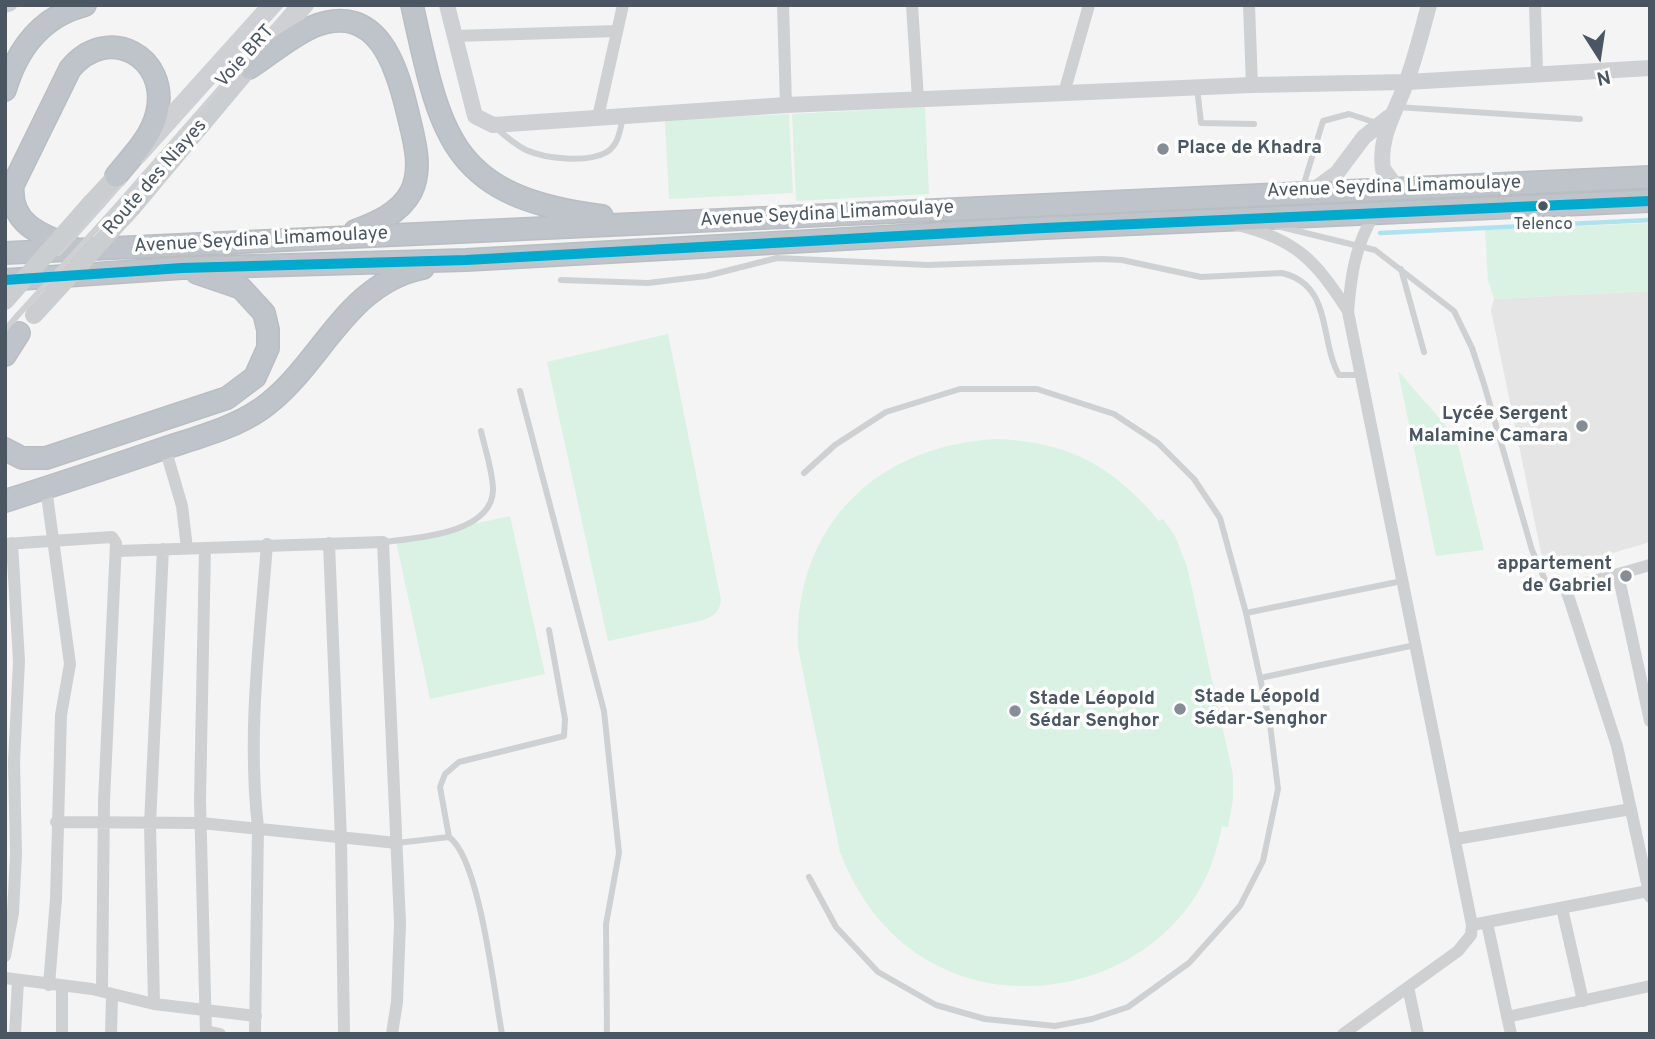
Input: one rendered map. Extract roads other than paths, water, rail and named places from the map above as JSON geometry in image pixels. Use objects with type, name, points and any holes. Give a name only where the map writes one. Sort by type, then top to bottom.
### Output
[{"type":"highway","points":[[5,90],[13,66],[34,34],[70,9],[85,5]]},
{"type":"highway","points":[[412,5],[433,97],[444,129],[459,154],[474,171],[497,188],[532,202],[584,214],[657,223]]},
{"type":"highway","points":[[249,68],[312,26],[327,23],[359,25],[372,32],[391,54],[398,69],[416,153],[414,183],[410,193],[391,214],[338,238]]},
{"type":"highway","points":[[78,249],[25,225],[15,206],[13,185],[70,69],[79,59],[104,48],[118,47],[137,55],[153,71],[158,84],[154,123],[123,175]]},
{"type":"highway","name":"Avenue Seydina Limamoulaye","points":[[5,253],[1650,177]]},
{"type":"highway","name":"Avenue Seydina Limamoulaye","points":[[5,280],[182,268],[466,260],[1650,201]]},
{"type":"highway","points":[[5,501],[240,421],[261,409],[300,373],[351,309],[383,283],[400,274],[466,260]]},
{"type":"highway","points":[[5,450],[22,458],[46,458],[227,398],[254,377],[268,348],[268,330],[256,302],[241,288],[182,268]]},
{"type":"highway","points":[[5,355],[17,329]]},
{"type":"main road","name":"Route des Niayes","points":[[17,329],[249,68]]},
{"type":"main road","name":"Route des Niayes","points":[[5,301],[123,175]]},
{"type":"street","points":[[5,7],[11,5]]},
{"type":"street","name":"Route des Niayes","points":[[123,175],[270,5]]},
{"type":"street","name":"Route des Niayes","points":[[249,68],[306,5]]},
{"type":"street","points":[[447,5],[475,116],[493,125],[786,105],[1197,87],[1407,82],[1537,72],[1650,68]]},
{"type":"street","points":[[598,117],[623,5]]},
{"type":"street","points":[[783,5],[786,105]]},
{"type":"street","points":[[912,5],[918,99]]},
{"type":"street","points":[[1064,93],[1089,5]]},
{"type":"street","points":[[1249,5],[1252,85]]},
{"type":"street","points":[[1306,192],[1336,173],[1364,137],[1388,116],[1407,82],[1429,5]]},
{"type":"street","points":[[1535,5],[1537,72]]},
{"type":"street","points":[[454,36],[617,31]]},
{"type":"street","points":[[1388,116],[1381,158],[1383,169],[1398,189]]},
{"type":"street","points":[[1350,1032],[1458,951],[1471,935],[1472,925],[1348,312],[1352,264],[1358,244],[1376,213]]},
{"type":"street","points":[[1220,221],[1291,244],[1325,275],[1348,312]]},
{"type":"street","points":[[165,448],[181,506],[187,548]]},
{"type":"street","points":[[46,488],[71,664],[61,715],[56,822],[55,986],[62,1034]]},
{"type":"street","points":[[5,956],[13,913],[16,854],[14,762],[19,661],[8,543],[112,537],[117,551],[109,643],[103,825],[107,994],[111,1034]]},
{"type":"street","points":[[117,551],[383,542],[400,923],[392,1034]]},
{"type":"street","points":[[329,543],[341,839],[344,1034]]},
{"type":"street","points":[[255,1034],[258,827],[254,797],[256,690],[267,544]]},
{"type":"street","points":[[205,548],[201,823],[206,1033],[220,1034]]},
{"type":"street","points":[[154,1004],[150,824],[163,549]]},
{"type":"street","points":[[1472,925],[1649,894],[1617,746],[1566,589],[1650,565]]},
{"type":"street","points":[[1618,574],[1650,721]]},
{"type":"street","points":[[1456,839],[1631,810]]},
{"type":"street","points":[[56,822],[103,825],[201,823],[397,843]]},
{"type":"street","points":[[1562,908],[1583,1001]]},
{"type":"street","points":[[1487,923],[1511,1034]]},
{"type":"street","points":[[15,1034],[11,979],[154,1004],[256,1016]]},
{"type":"street","points":[[1507,1017],[1650,986]]},
{"type":"street","points":[[1408,987],[1418,1034]]},
{"type":"lane","name":"Voie BRT","points":[[139,163],[281,5]]},
{"type":"lane","name":"Voie BRT","points":[[125,207],[293,5]]},
{"type":"lane","points":[[1197,87],[1201,123],[1254,124]]},
{"type":"lane","points":[[1306,192],[1323,121],[1349,114],[1580,118]]},
{"type":"lane","points":[[493,125],[512,143],[529,151],[590,158],[608,151],[617,141],[623,116]]},
{"type":"lane","points":[[5,312],[97,204]]},
{"type":"lane","points":[[1251,220],[1375,250],[1445,301],[1460,321],[1485,384],[1532,550],[1545,580],[1556,589],[1566,589]]},
{"type":"lane","points":[[561,280],[648,283],[706,276],[777,258],[928,265],[1102,258],[1201,277],[1282,273],[1294,276],[1317,299],[1339,375],[1362,375]]},
{"type":"lane","points":[[1401,269],[1424,352]]},
{"type":"lane","points":[[804,473],[835,445],[886,412],[960,389],[1037,389],[1114,414],[1158,443],[1194,479],[1220,518],[1246,613],[1270,724],[1278,789],[1263,861],[1238,910],[1197,954],[1128,1007],[1055,1026],[985,1019],[936,1005],[878,972],[836,927],[809,877]]},
{"type":"lane","points":[[520,391],[604,711],[619,853],[606,924],[607,1034]]},
{"type":"lane","points":[[383,542],[438,535],[472,522],[487,507],[493,491],[481,431]]},
{"type":"lane","points":[[1246,613],[1403,581]]},
{"type":"lane","points":[[449,837],[440,787],[445,774],[459,762],[564,736],[565,719],[549,630]]},
{"type":"lane","points":[[1260,678],[1417,645]]},
{"type":"lane","points":[[397,843],[449,837],[458,843],[468,863],[502,1034]]},
{"type":"waterway","points":[[1380,233],[1650,220]]},
{"type":"place","name":"Place de Khadra","points":[[1163,149]]},
{"type":"place","name":"Telenco","points":[[1543,206]]},
{"type":"place","name":"Lycée Sergent Malamine Camara","points":[[1582,426]]},
{"type":"place","name":"appartement de Gabriel","points":[[1626,576]]},
{"type":"place","name":"Stade Léopold Sédar-Senghor","points":[[1180,709]]},
{"type":"place","name":"Stade Léopold Sédar Senghor","points":[[1015,711]]}]
